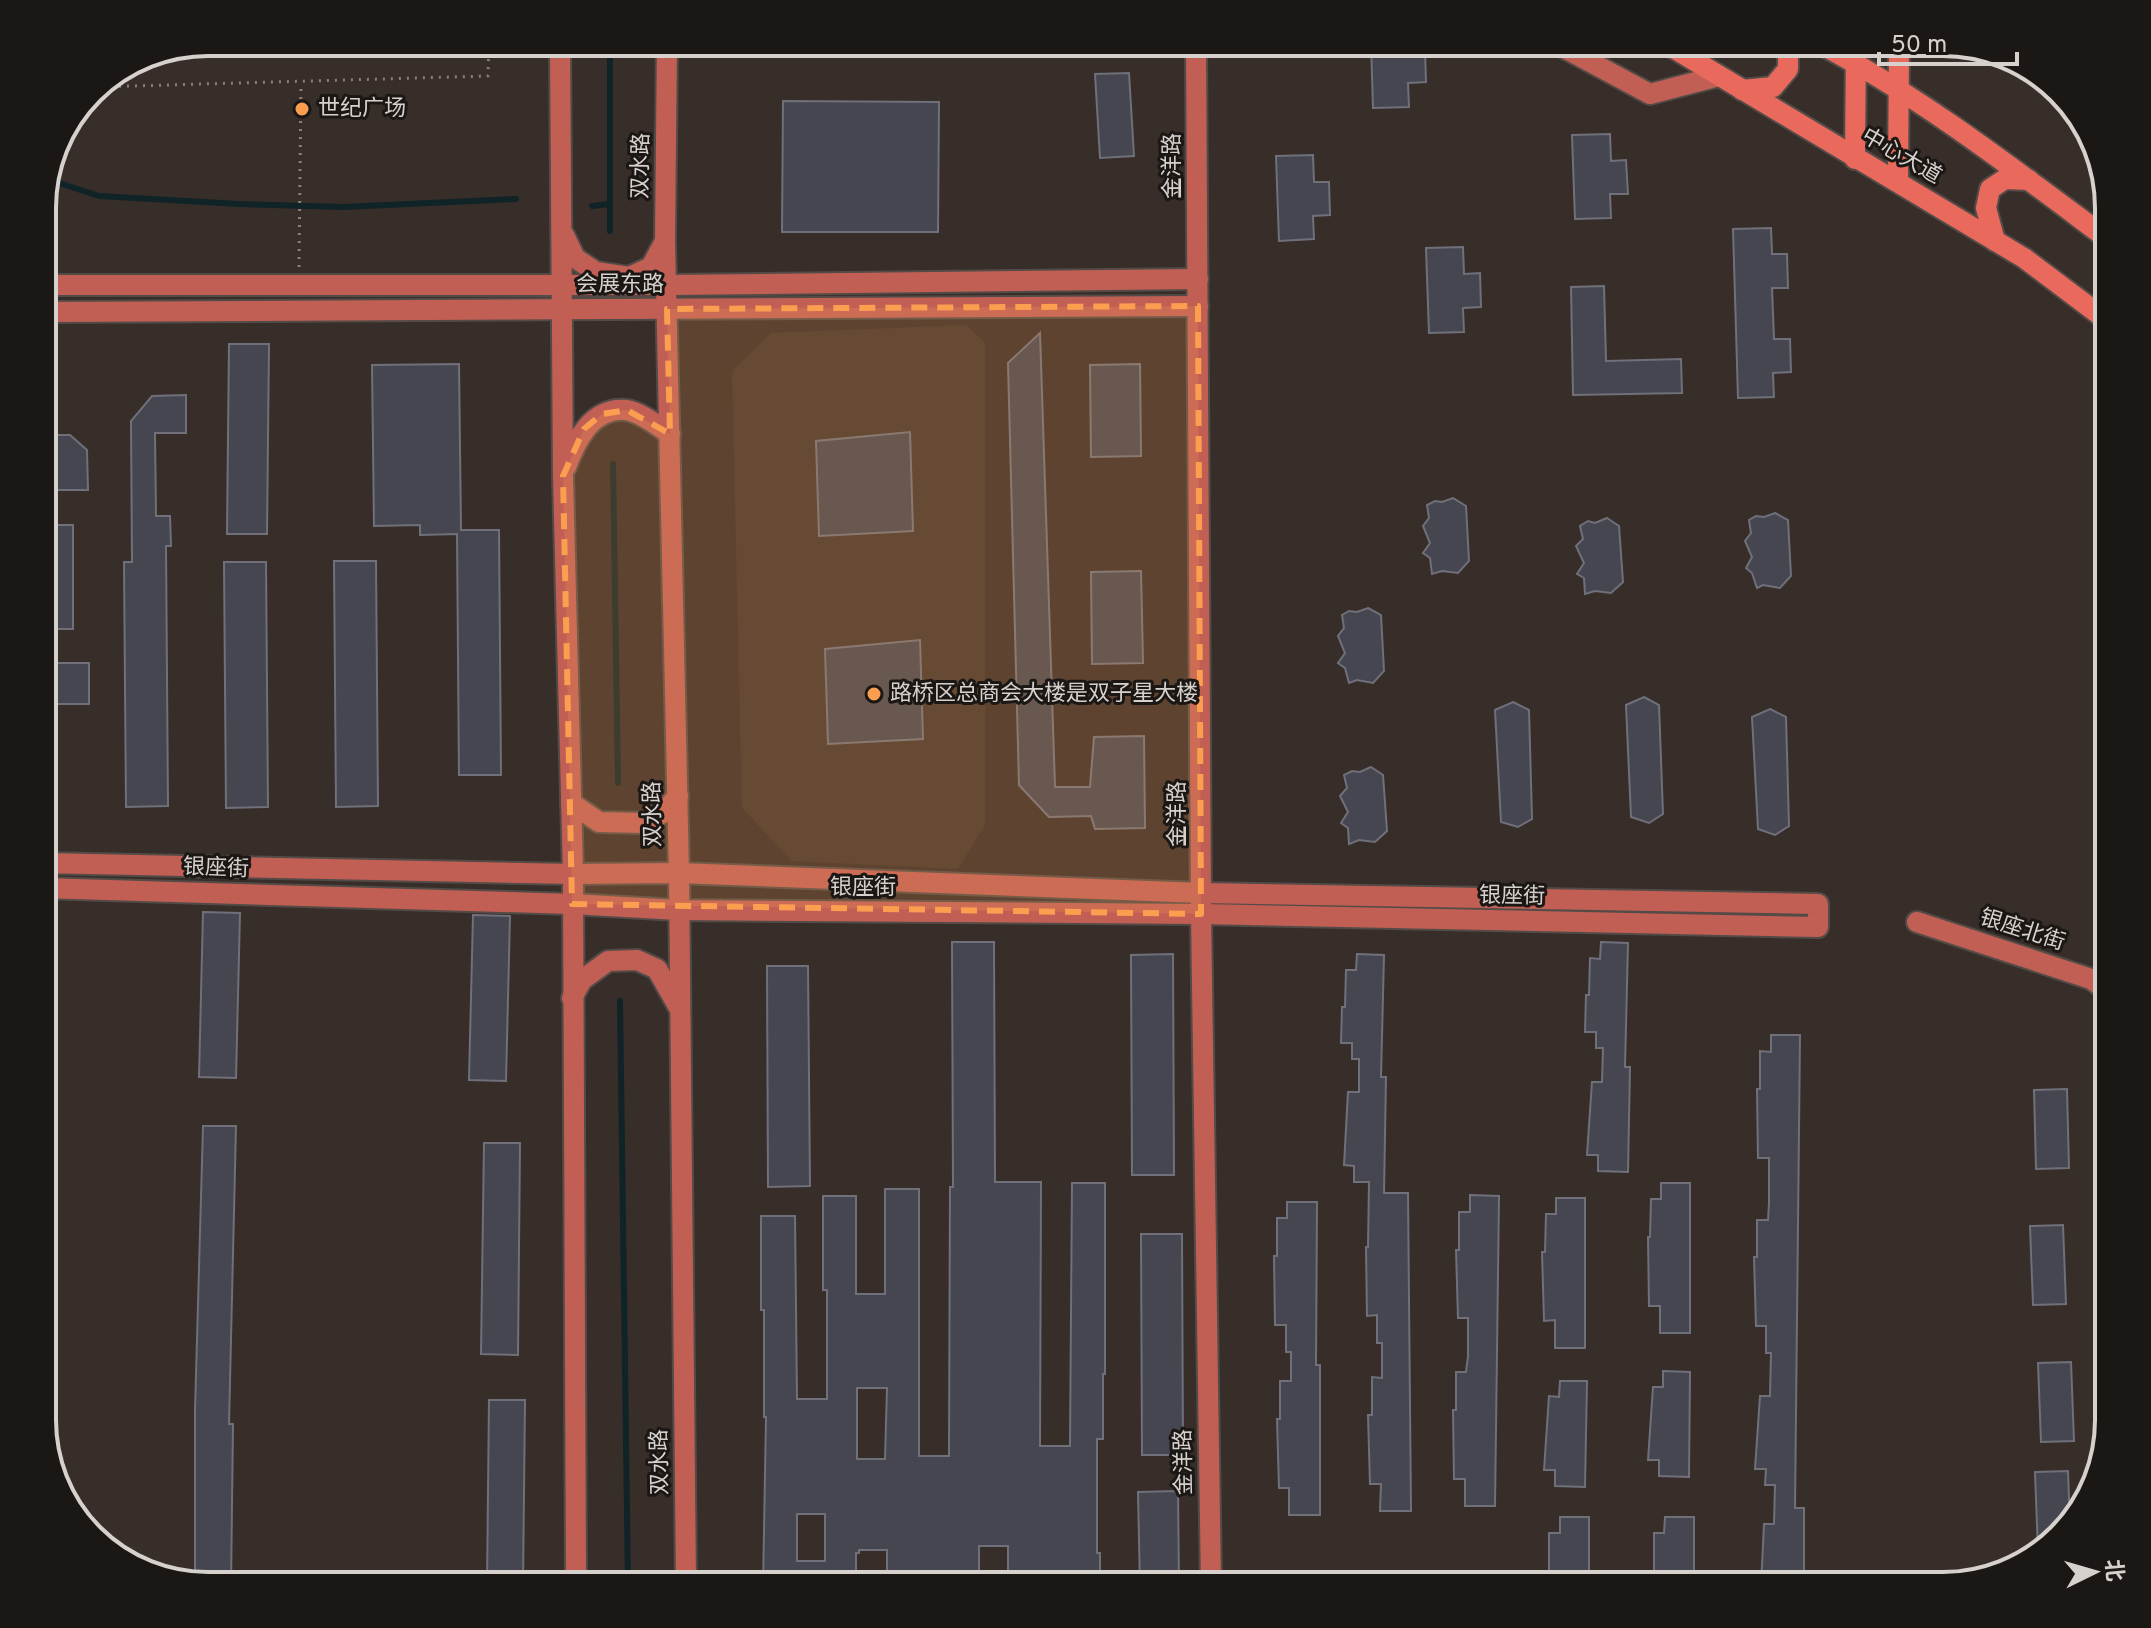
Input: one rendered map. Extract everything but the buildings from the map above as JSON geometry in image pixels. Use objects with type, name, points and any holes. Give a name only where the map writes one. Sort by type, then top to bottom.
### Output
[{"type":"main road","points":[[560,56],[563,476],[573,874],[576,1572]]},
{"type":"main road","name":"双水路","points":[[667,56],[665,241],[678,796],[686,1572]]},
{"type":"main road","name":"金洋路","points":[[1196,56],[1201,914],[1211,1572]]},
{"type":"main road","points":[[1579,56],[1650,94],[1719,76]]},
{"type":"main road","name":"中心大道","points":[[1686,56],[2024,258],[2095,311]]},
{"type":"main road","points":[[1742,90],[1773,87],[1788,69],[1788,56]]},
{"type":"main road","points":[[1855,159],[1856,56]]},
{"type":"main road","points":[[1861,56],[1899,90],[2095,230]]},
{"type":"main road","points":[[1898,182],[1899,56]]},
{"type":"main road","points":[[1995,241],[1986,208],[1990,189],[2005,179],[2029,180]]},
{"type":"main road","points":[[561,228],[575,258],[596,272],[629,277],[651,267],[665,241]]},
{"type":"main road","name":"会展东路","points":[[56,285],[667,285],[1198,279]]},
{"type":"main road","name":"会展东路","points":[[56,312],[1198,306]]},
{"type":"main road","points":[[563,476],[584,429],[602,414],[627,410],[670,434]]},
{"type":"main road","points":[[571,803],[599,822],[644,823],[663,813],[678,796]]},
{"type":"main road","name":"银座街","points":[[56,863],[573,874],[679,873],[1202,893],[1818,904],[1818,927],[1201,914],[678,910],[56,888]]},
{"type":"main road","name":"银座北街","points":[[1917,922],[2095,982]]},
{"type":"main road","points":[[572,998],[582,980],[608,961],[637,960],[657,969],[680,1009]]},
{"type":"path","points":[[117,87],[488,76],[489,56]]},
{"type":"path","points":[[300,243],[301,83]]},
{"type":"highlighted area","points":[[1198,306],[1201,914],[572,904],[563,476],[584,429],[602,414],[627,410],[670,434],[667,309]]},
{"type":"shaded area","points":[[966,325],[985,343],[985,825],[958,869],[792,861],[742,808],[732,371],[771,333]]},
{"type":"waterway","points":[[610,56],[610,231]]},
{"type":"waterway","points":[[58,183],[99,196],[239,204],[344,207],[516,199]]},
{"type":"waterway","points":[[592,206],[610,204]]},
{"type":"waterway","points":[[613,464],[618,783]]},
{"type":"waterway","points":[[620,1001],[628,1572]]},
{"type":"place","name":"世纪广场","points":[[302,109]]},
{"type":"place","name":"路桥区总商会大楼是双子星大楼","points":[[874,694]]}]
